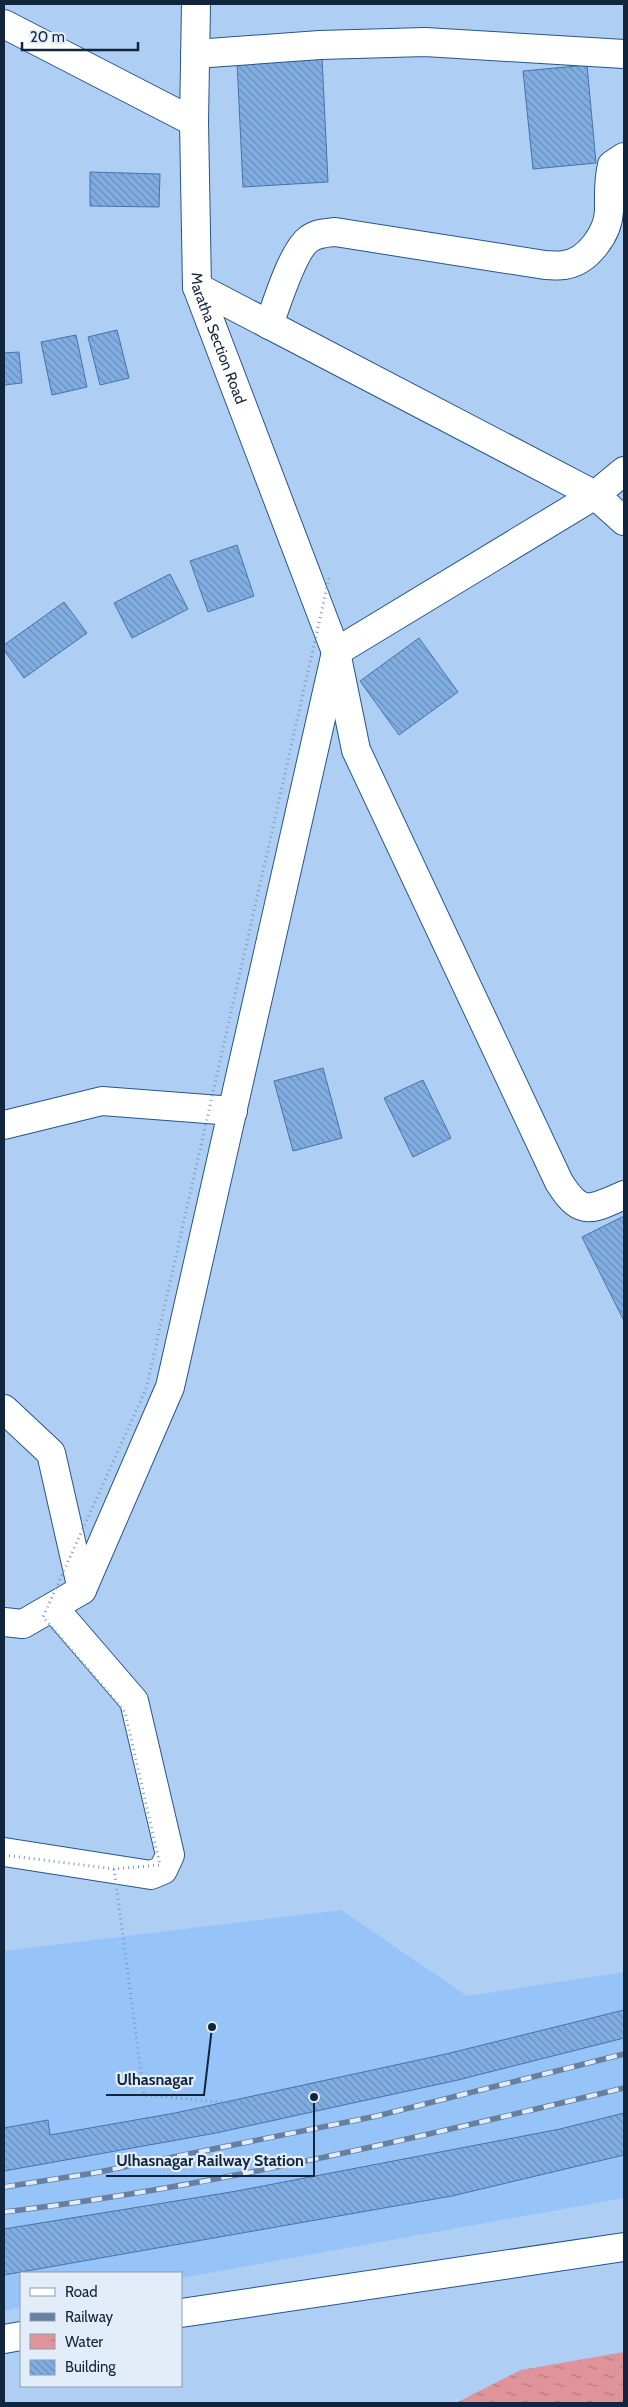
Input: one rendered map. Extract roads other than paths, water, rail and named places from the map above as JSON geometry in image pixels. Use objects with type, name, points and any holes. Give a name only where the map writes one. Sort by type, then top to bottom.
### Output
[{"type":"street","name":"Maratha Section Road","points":[[196,4],[194,122],[197,287],[336,652],[356,750],[559,1182],[578,1206],[588,1209],[624,1195]]},
{"type":"street","points":[[4,24],[194,122]]},
{"type":"street","points":[[195,54],[320,45],[424,42],[624,54]]},
{"type":"street","points":[[269,325],[298,252],[307,240],[318,234],[335,232],[545,265],[566,265],[582,258],[605,231],[609,213],[607,182],[612,165],[624,157]]},
{"type":"street","points":[[197,287],[595,495],[624,521]]},
{"type":"street","points":[[4,1622],[23,1624],[82,1590],[170,1387],[336,652],[595,495],[624,471]]},
{"type":"street","points":[[4,1125],[102,1101],[233,1111]]},
{"type":"street","points":[[4,1409],[50,1453],[82,1590]]},
{"type":"street","points":[[4,1852],[151,1876],[163,1870],[170,1855],[134,1701],[53,1607]]},
{"type":"street","points":[[182,2312],[624,2247]]},
{"type":"street","points":[[4,2339],[20,2336]]},
{"type":"water","points":[[624,2352],[624,2403],[456,2403],[521,2370]]},
{"type":"railway","points":[[4,2187],[94,2173],[377,2116],[624,2054]]},
{"type":"railway","points":[[4,2212],[82,2202],[238,2175],[470,2125],[624,2088]]},
{"type":"place","name":"Ulhasnagar","points":[[212,2027]]},
{"type":"place","name":"Ulhasnagar Railway Station","points":[[314,2097]]}]
